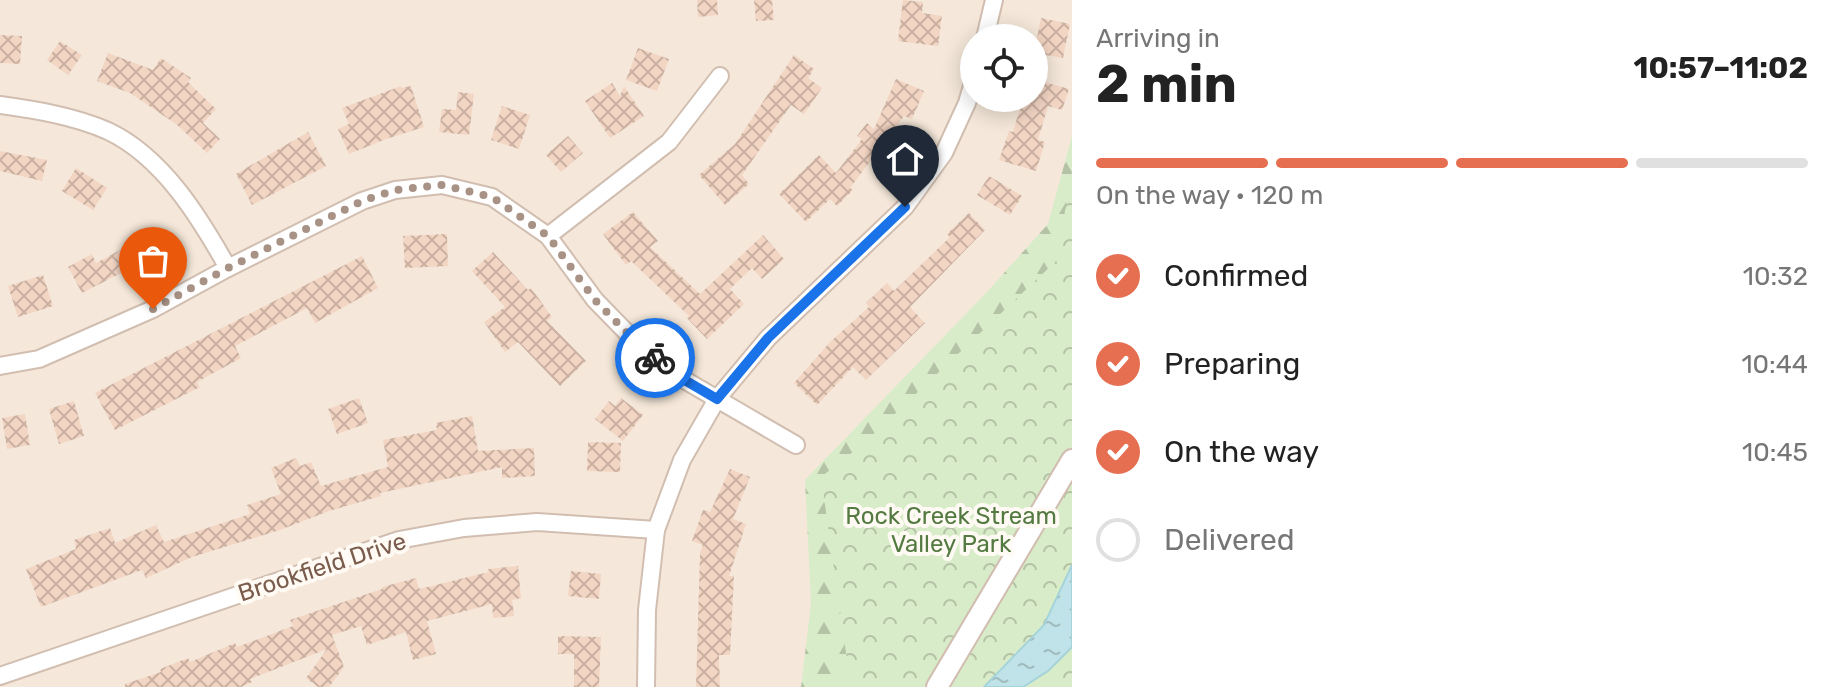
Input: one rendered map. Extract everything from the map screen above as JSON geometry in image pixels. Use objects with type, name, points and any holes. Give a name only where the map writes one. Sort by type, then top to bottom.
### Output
[{"type":"street","points":[[988,24],[994,0]]},
{"type":"street","points":[[548,236],[669,142],[720,76]]},
{"type":"street","points":[[0,105],[41,111],[109,132],[149,160],[197,212],[228,268]]},
{"type":"street","points":[[646,687],[647,610],[656,530],[682,460],[717,399],[768,338],[905,207],[944,153],[963,112]]},
{"type":"street","points":[[0,366],[39,359],[153,309],[362,201],[395,190],[442,185],[492,197],[548,236],[595,300],[633,339],[676,375],[796,445]]},
{"type":"street","points":[[937,687],[1072,460]]},
{"type":"street","name":"Brookfield Drive","points":[[0,676],[399,540],[464,528],[537,522],[656,530]]},
{"type":"shaded area","points":[[0,0],[1072,0],[1072,172],[838,687],[0,687]]},
{"type":"green space","name":"Rock Creek Stream Valley Park","points":[[1072,136],[1072,413],[923,687],[801,687],[811,604],[805,480],[986,293],[1048,224]]},
{"type":"green space","name":"Rock Creek Stream Valley Park","points":[[1072,172],[1072,687],[838,687],[847,660],[821,477],[863,444],[1056,261]]},
{"type":"water","points":[[1072,565],[1072,647],[1048,671],[1023,687],[984,687],[1044,625]]},
{"type":"building","points":[[697,0],[717,0],[718,15],[698,17]]},
{"type":"building","points":[[754,0],[772,0],[774,20],[756,21]]},
{"type":"building","points":[[903,0],[923,2],[922,13],[942,16],[938,46],[898,41]]},
{"type":"building","points":[[1041,18],[1070,24],[1063,58],[1048,55],[1048,24],[1040,24]]},
{"type":"building","points":[[0,35],[22,36],[20,64],[0,63]]},
{"type":"building","points":[[60,41],[82,55],[68,75],[47,60]]},
{"type":"building","points":[[638,48],[669,59],[657,91],[626,80]]},
{"type":"building","points":[[108,53],[153,70],[161,58],[191,78],[188,82],[216,109],[203,123],[220,139],[207,153],[176,124],[130,93],[97,81]]},
{"type":"building","points":[[794,55],[814,69],[808,78],[822,88],[804,114],[791,105],[742,175],[749,184],[725,205],[699,175],[735,144]]},
{"type":"building","points":[[896,79],[924,91],[912,119],[904,116],[850,188],[853,190],[837,206],[830,199],[806,222],[779,194],[819,155],[836,173],[862,139],[857,136],[867,123],[874,129]]},
{"type":"building","points":[[612,83],[620,96],[624,86],[644,116],[610,138],[585,101]]},
{"type":"building","points":[[1048,83],[1069,89],[1062,110],[1048,106]]},
{"type":"building","points":[[401,86],[411,86],[424,127],[349,154],[338,129],[349,124],[342,108]]},
{"type":"building","points":[[458,92],[474,94],[469,135],[439,132],[442,109],[456,110]]},
{"type":"building","points":[[502,106],[530,115],[519,149],[491,140]]},
{"type":"building","points":[[1019,112],[1046,112],[1038,140],[1045,142],[1036,171],[999,160],[1009,131],[1013,132]]},
{"type":"building","points":[[308,132],[326,166],[252,205],[236,174]]},
{"type":"building","points":[[568,136],[583,153],[561,172],[546,155]]},
{"type":"building","points":[[0,151],[47,160],[42,181],[0,171]]},
{"type":"building","points":[[76,168],[107,188],[93,210],[62,191]]},
{"type":"building","points":[[989,176],[1022,196],[1010,215],[977,195]]},
{"type":"building","points":[[633,212],[658,241],[650,247],[700,294],[763,235],[784,259],[762,279],[752,268],[730,289],[744,304],[707,339],[687,318],[689,316],[631,261],[626,265],[603,234]]},
{"type":"building","points":[[969,213],[985,230],[910,307],[925,323],[866,380],[853,367],[817,405],[794,383],[830,342],[869,307],[866,303],[887,283],[894,291],[950,237],[947,234]]},
{"type":"building","points":[[152,233],[162,252],[82,293],[68,267],[92,254],[96,263]]},
{"type":"building","points":[[447,234],[448,266],[405,268],[403,236]]},
{"type":"building","points":[[493,252],[528,290],[531,288],[552,317],[547,321],[586,361],[560,386],[518,342],[505,352],[484,322],[505,307],[472,271]]},
{"type":"building","points":[[362,256],[378,288],[315,323],[307,308],[235,346],[241,358],[197,382],[200,387],[115,430],[95,393]]},
{"type":"building","points":[[43,275],[53,306],[18,317],[8,286]]},
{"type":"building","points":[[359,398],[368,423],[337,434],[328,409]]},
{"type":"building","points":[[621,398],[643,415],[623,441],[595,419],[609,401],[615,406]]},
{"type":"building","points":[[74,401],[84,436],[59,444],[49,409]]},
{"type":"building","points":[[25,414],[30,445],[7,449],[2,418]]},
{"type":"building","points":[[472,416],[478,451],[534,448],[535,476],[502,478],[502,467],[380,493],[381,496],[192,557],[146,578],[142,570],[41,607],[26,569],[76,549],[74,540],[110,528],[115,543],[156,525],[164,542],[250,514],[247,505],[281,494],[271,468],[296,458],[300,466],[311,462],[321,486],[388,467],[383,440],[437,430],[436,423]]},
{"type":"building","points":[[588,442],[621,443],[620,472],[587,471]]},
{"type":"building","points":[[730,469],[750,477],[733,519],[746,524],[729,576],[734,576],[730,655],[719,655],[720,687],[696,687],[700,553],[703,545],[692,541],[703,510],[710,512]]},
{"type":"building","points":[[518,566],[521,598],[512,600],[514,616],[493,618],[492,604],[427,621],[436,654],[413,660],[406,632],[367,645],[361,626],[332,635],[344,667],[329,687],[318,687],[306,678],[327,649],[250,679],[252,682],[241,687],[125,687],[125,684],[161,672],[160,669],[188,658],[190,662],[235,643],[237,647],[293,626],[290,620],[382,587],[416,578],[419,589],[489,572],[488,569]]},
{"type":"building","points":[[571,571],[601,574],[599,599],[568,596]]},
{"type":"building","points":[[558,636],[601,637],[599,687],[574,687],[574,654],[558,654]]},
{"type":"way so far","points":[[153,309],[362,201],[395,190],[442,185],[492,197],[548,236],[595,300],[655,358]]},
{"type":"route","points":[[655,358],[676,375],[717,399],[768,338],[905,207]]}]
